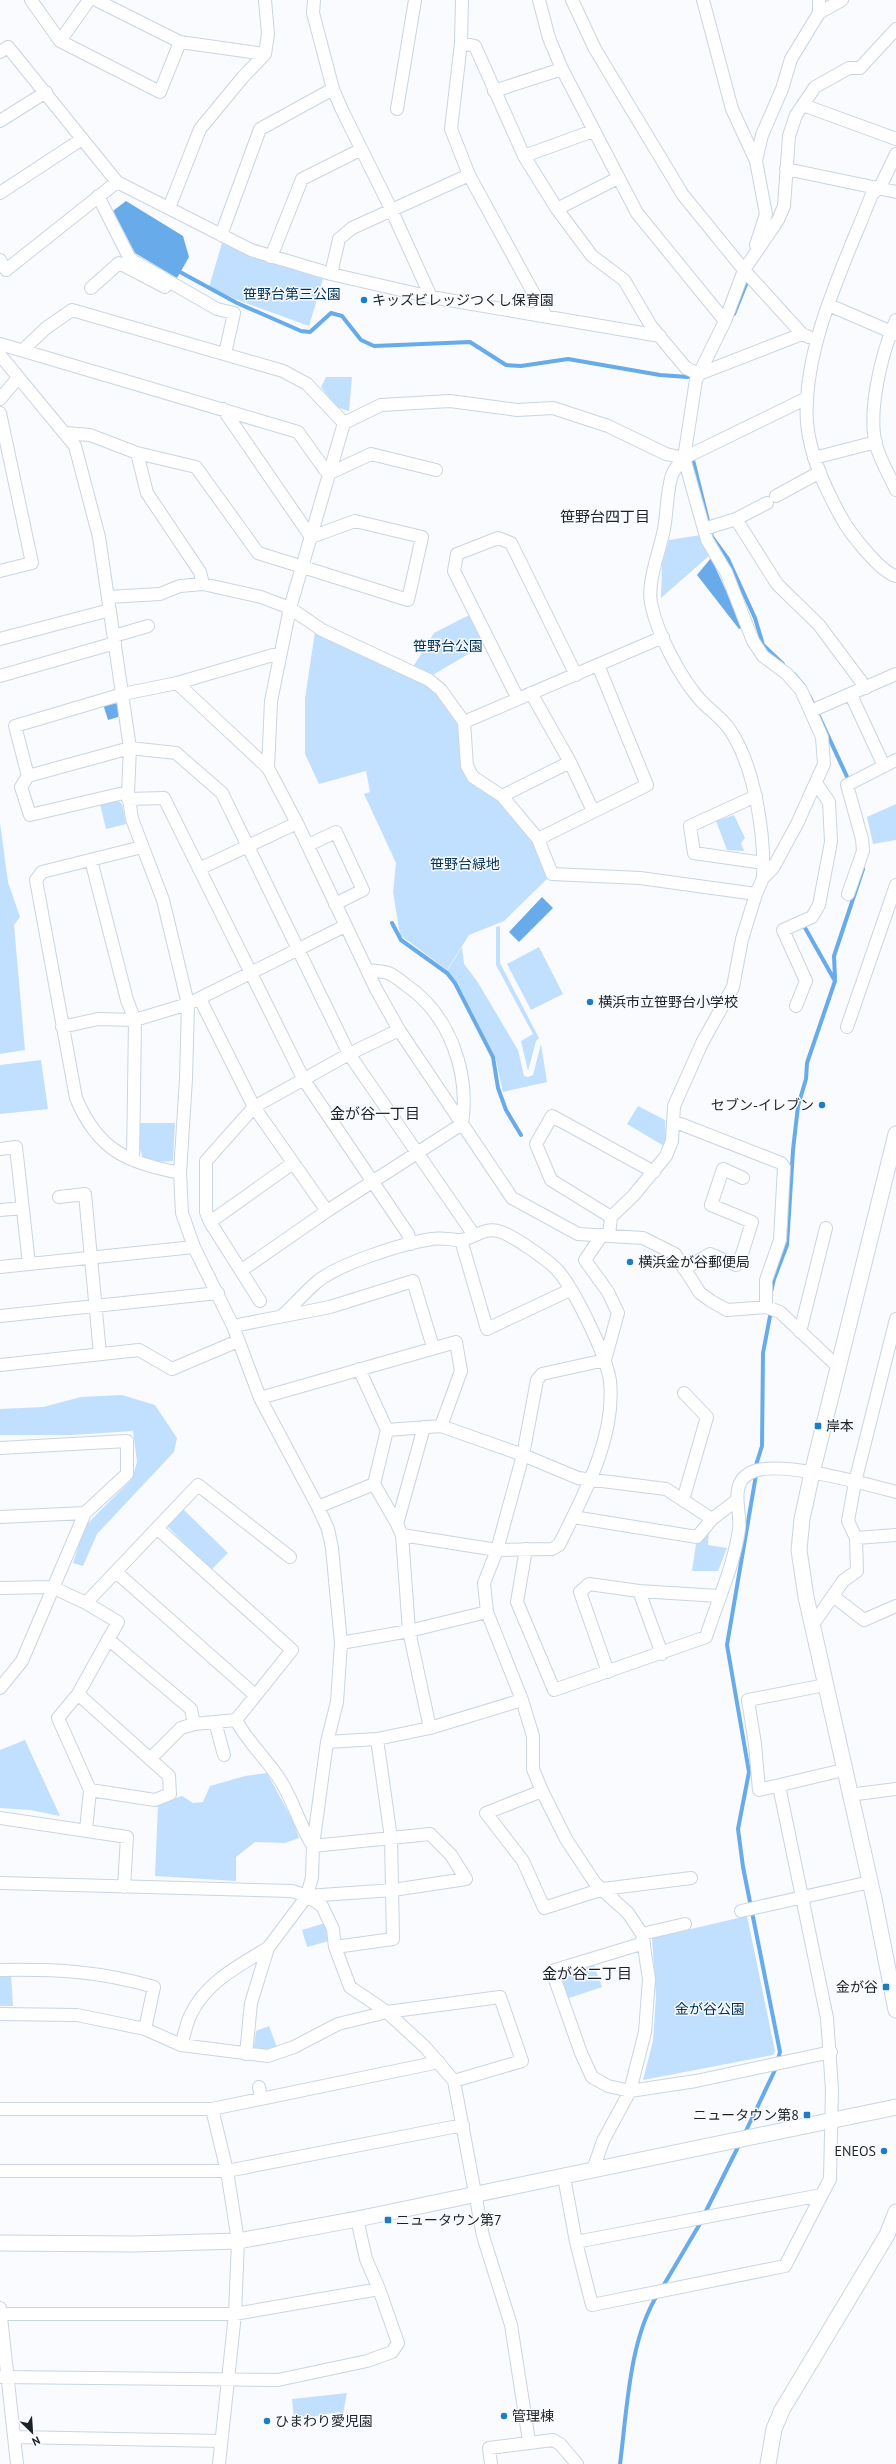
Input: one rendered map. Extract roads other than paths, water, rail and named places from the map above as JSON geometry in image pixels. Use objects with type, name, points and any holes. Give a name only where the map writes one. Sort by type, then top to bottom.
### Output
[{"type":"street","points":[[30,0],[60,41],[160,92],[180,42]]},
{"type":"street","points":[[60,41],[89,0]]},
{"type":"street","points":[[96,0],[180,42],[265,54]]},
{"type":"street","points":[[169,208],[200,129],[265,54],[268,34],[265,0]]},
{"type":"street","points":[[314,0],[312,13],[333,89],[360,150],[391,209],[431,297]]},
{"type":"street","points":[[397,109],[414,0]]},
{"type":"street","points":[[462,0],[461,43],[450,123],[469,175],[546,316]]},
{"type":"street","points":[[539,0],[549,38],[562,68],[637,213],[725,321]]},
{"type":"street","points":[[572,0],[595,49],[683,195],[744,270],[802,334],[816,339]]},
{"type":"street","points":[[703,0],[732,109],[756,161],[766,214],[755,243],[757,248]]},
{"type":"street","points":[[819,0],[819,13]]},
{"type":"street","points":[[756,161],[762,135],[782,89],[791,60],[819,13],[842,0]]},
{"type":"street","points":[[763,878],[773,868],[824,764],[822,737],[811,711],[795,681],[757,648],[726,572],[707,540],[684,458],[699,374],[725,321],[744,270],[757,248],[778,220],[784,206],[789,136],[796,115],[815,87],[849,68],[860,68],[896,29]]},
{"type":"street","points":[[461,43],[475,46],[524,156],[557,208],[592,256],[624,280],[651,326],[686,368],[699,374],[802,334]]},
{"type":"street","points":[[0,52],[8,47],[46,92],[117,182],[250,250],[331,274],[431,297],[660,336]]},
{"type":"street","points":[[494,91],[562,68]]},
{"type":"street","points":[[221,235],[260,129],[333,89]]},
{"type":"street","points":[[0,121],[46,92]]},
{"type":"street","points":[[803,105],[896,139]]},
{"type":"street","points":[[524,156],[594,131]]},
{"type":"street","points":[[0,193],[82,139]]},
{"type":"street","points":[[271,257],[302,179],[360,150]]},
{"type":"street","points":[[896,154],[880,187],[872,194],[816,339],[807,398],[807,424],[814,458],[828,494],[846,528],[865,550],[896,576]]},
{"type":"street","points":[[786,169],[880,187],[896,192]]},
{"type":"street","points":[[331,274],[339,239],[352,228],[391,209],[469,175]]},
{"type":"street","points":[[557,208],[618,178]]},
{"type":"street","points":[[0,260],[6,270],[117,182]]},
{"type":"street","points":[[98,196],[130,259],[180,286],[217,309],[234,313],[225,354]]},
{"type":"street","points":[[91,288],[120,263],[176,293],[180,286]]},
{"type":"street","points":[[829,305],[893,333]]},
{"type":"street","points":[[23,350],[46,328],[72,310],[187,345],[225,354],[283,371],[307,384],[344,423]]},
{"type":"street","points":[[896,320],[893,333],[880,368],[874,406],[877,450],[896,490]]},
{"type":"street","points":[[0,344],[298,432],[328,474]]},
{"type":"street","points":[[0,355],[66,433],[75,446],[99,537],[130,748],[128,795],[132,819],[163,900],[188,1004],[186,1079],[180,1173],[182,1213],[194,1247],[233,1326],[260,1398],[318,1507],[328,1529],[332,1548],[342,1643],[336,1702],[326,1742],[313,1846],[312,1877],[307,1896],[268,1948],[251,2003],[252,2058]]},
{"type":"street","points":[[0,399],[18,378]]},
{"type":"street","points":[[605,1360],[618,1313],[608,1292],[585,1260],[606,1235],[611,1217],[633,1196],[666,1156],[672,1141],[674,1106],[702,1042],[733,987],[742,939],[756,894],[763,878],[764,863],[756,796],[738,742],[729,728],[702,702],[690,686],[664,637],[651,602],[655,560],[664,530],[672,473],[684,458],[807,398]]},
{"type":"street","points":[[268,768],[271,701],[280,653],[290,608],[303,568],[328,474],[344,423],[381,405],[449,406],[518,410],[552,408],[608,426],[666,454],[684,458]]},
{"type":"street","points":[[224,409],[311,537]]},
{"type":"street","points":[[0,413],[32,563],[0,571]]},
{"type":"street","points":[[66,433],[90,435],[137,453],[196,467],[258,553],[408,600],[422,537],[355,521],[311,537]]},
{"type":"street","points":[[814,458],[876,442]]},
{"type":"street","points":[[137,453],[147,492],[200,572],[203,584]]},
{"type":"street","points":[[328,474],[371,454],[436,470]]},
{"type":"street","points":[[704,529],[736,519],[820,472]]},
{"type":"street","points":[[736,519],[778,584],[819,625],[866,688]]},
{"type":"street","points":[[518,699],[454,571],[457,554],[498,538],[511,543],[576,675]]},
{"type":"street","points":[[108,597],[160,594],[180,586],[203,584],[261,597],[290,608],[322,630],[429,680],[441,690],[464,722],[467,766],[473,777],[502,796],[538,839],[552,874],[640,878],[756,894]]},
{"type":"street","points":[[0,639],[110,610]]},
{"type":"street","points":[[0,676],[115,640],[148,626]]},
{"type":"street","points":[[464,722],[664,637]]},
{"type":"street","points":[[28,776],[15,726],[123,694],[177,683],[280,653]]},
{"type":"street","points":[[538,839],[647,785],[598,665]]},
{"type":"street","points":[[811,711],[851,695],[896,674]]},
{"type":"street","points":[[177,683],[268,768],[308,845],[367,970],[399,1030],[512,1198],[578,1234],[643,1238],[675,1254],[700,1293],[728,1310],[766,1307],[780,1312],[838,1366]]},
{"type":"street","points":[[531,694],[570,762],[592,811]]},
{"type":"street","points":[[851,695],[884,766]]},
{"type":"street","points":[[412,1244],[408,1234],[372,1183],[304,1080],[164,798],[128,795],[30,815],[21,787],[28,776],[130,748],[176,753],[222,793],[349,1054],[474,1235]]},
{"type":"street","points":[[848,894],[863,851],[862,839],[847,785],[896,760]]},
{"type":"street","points":[[502,796],[570,762]]},
{"type":"street","points":[[796,1006],[806,981],[783,930],[812,917],[819,905],[832,842],[829,802],[816,783]]},
{"type":"street","points":[[756,796],[690,826],[694,852],[764,863]]},
{"type":"street","points":[[199,869],[297,823]]},
{"type":"street","points":[[308,845],[336,832],[363,890],[335,904]]},
{"type":"street","points":[[142,847],[42,872],[36,880],[76,1098],[84,1118],[93,1132],[114,1151],[150,1166],[180,1173]]},
{"type":"street","points":[[91,860],[127,1000],[135,1020],[133,1160]]},
{"type":"street","points":[[847,1027],[896,885]]},
{"type":"street","points":[[62,1027],[98,1019],[135,1020],[188,1004],[346,926]]},
{"type":"street","points":[[242,1270],[327,1211],[462,1124],[466,1102],[458,1058],[450,1036],[443,1024],[417,992],[389,973],[367,970]]},
{"type":"street","points":[[200,998],[254,1107],[327,1211]]},
{"type":"street","points":[[260,1301],[242,1270],[210,1222],[206,1212],[206,1161],[254,1107],[349,1054],[399,1030]]},
{"type":"street","points":[[611,1217],[551,1180],[536,1144],[552,1116],[654,1172]]},
{"type":"street","points":[[673,1121],[781,1163],[784,1167],[780,1240],[766,1280],[766,1307]]},
{"type":"street","points":[[895,1143],[812,1473],[802,1519],[799,1550],[812,1626],[843,1770],[870,1882],[896,2010]]},
{"type":"street","points":[[0,1149],[16,1147],[29,1264]]},
{"type":"street","points":[[210,1222],[293,1163]]},
{"type":"street","points":[[684,1269],[710,1254],[736,1265],[742,1254],[752,1222],[711,1205],[724,1169],[743,1178]]},
{"type":"street","points":[[59,1197],[85,1194],[100,1354]]},
{"type":"street","points":[[0,1210],[22,1208]]},
{"type":"street","points":[[800,1332],[826,1228]]},
{"type":"street","points":[[283,1315],[319,1280],[341,1268],[434,1238],[461,1240],[488,1230],[499,1231],[548,1260],[559,1272],[598,1340],[600,1353],[605,1360],[610,1382],[608,1423],[601,1455],[592,1478],[559,1545],[552,1550],[497,1550],[400,1530],[374,1484],[387,1430],[359,1369]]},
{"type":"street","points":[[461,1240],[487,1328],[570,1290]]},
{"type":"street","points":[[0,1267],[194,1247]]},
{"type":"street","points":[[233,1326],[269,1316],[330,1307],[413,1281],[433,1347]]},
{"type":"street","points":[[0,1316],[218,1293]]},
{"type":"street","points":[[812,1626],[843,1581],[857,1571],[856,1538],[848,1521],[855,1482],[896,1319]]},
{"type":"street","points":[[0,1365],[139,1350],[172,1370],[238,1341]]},
{"type":"street","points":[[260,1398],[433,1347],[456,1342],[461,1372],[441,1426]]},
{"type":"street","points":[[593,2170],[604,2142],[630,2091],[645,2032],[649,1979],[643,1939],[628,1913],[595,1882],[566,1839],[542,1791],[533,1769],[534,1736],[522,1700],[487,1612],[484,1583],[497,1550],[523,1455],[537,1380],[542,1374],[605,1360]]},
{"type":"street","points":[[683,1500],[707,1417],[684,1393]]},
{"type":"street","points":[[387,1430],[441,1426],[523,1455],[578,1478],[592,1478],[666,1489],[712,1519]]},
{"type":"street","points":[[424,1427],[400,1530],[409,1632],[430,1728]]},
{"type":"street","points":[[0,1448],[127,1442],[127,1474],[85,1513],[52,1587],[22,1661],[0,1688]]},
{"type":"street","points":[[526,1549],[517,1602],[554,1690],[662,1654],[706,1637],[740,1528],[737,1500],[739,1486],[748,1473],[761,1469],[812,1473],[896,1492]]},
{"type":"street","points":[[318,1507],[374,1484]]},
{"type":"street","points":[[86,1603],[158,1529],[198,1485],[290,1557]]},
{"type":"street","points":[[573,1517],[697,1537],[712,1519],[737,1500]]},
{"type":"street","points":[[0,1517],[85,1513]]},
{"type":"street","points":[[151,1758],[181,1728],[194,1724],[236,1720],[292,1650],[158,1529]]},
{"type":"street","points":[[856,1538],[896,1535]]},
{"type":"street","points":[[116,1572],[255,1695]]},
{"type":"street","points":[[608,1672],[580,1592],[589,1584],[639,1591],[719,1596]]},
{"type":"street","points":[[0,1588],[52,1587],[86,1603],[118,1622],[78,1694],[58,1718],[90,1790],[86,1830]]},
{"type":"street","points":[[639,1591],[662,1654]]},
{"type":"street","points":[[833,1596],[864,1620],[896,1606]]},
{"type":"street","points":[[342,1643],[409,1632],[487,1612]]},
{"type":"street","points":[[108,1639],[191,1709],[194,1724]]},
{"type":"street","points":[[825,1685],[748,1700],[755,1744],[759,1790],[843,1770]]},
{"type":"street","points":[[78,1694],[151,1758],[169,1776],[170,1794],[155,1800],[90,1790]]},
{"type":"street","points":[[326,1742],[377,1739],[430,1728],[522,1700]]},
{"type":"street","points":[[236,1720],[246,1738],[281,1780],[302,1829],[313,1846]]},
{"type":"street","points":[[215,1722],[224,1755]]},
{"type":"street","points":[[335,1947],[393,1940],[391,1838],[377,1739]]},
{"type":"street","points":[[564,2176],[576,2242],[592,2305],[785,2266],[830,2179],[832,2120],[831,2052],[823,1996],[779,1786]]},
{"type":"street","points":[[849,1795],[896,1789]]},
{"type":"street","points":[[542,1791],[486,1813],[523,1861],[544,1908],[603,1889],[691,1878]]},
{"type":"street","points":[[0,1818],[127,1837],[124,1887]]},
{"type":"street","points":[[307,1896],[393,1890],[466,1879],[451,1855],[430,1834],[313,1846]]},
{"type":"street","points":[[742,1911],[870,1882]]},
{"type":"street","points":[[0,1884],[292,1891],[307,1896],[322,1906],[333,1929],[335,1947],[350,1987],[387,2012],[439,2062],[454,2081],[483,2236],[511,2325],[529,2441]]},
{"type":"street","points":[[685,1924],[552,1971],[581,2053],[592,2077],[608,2086],[630,2091],[696,2081],[831,2052]]},
{"type":"street","points":[[182,2045],[190,2016],[204,1992],[230,1971],[268,1948]]},
{"type":"street","points":[[0,1970],[60,1969],[119,1977],[154,1987],[145,2029]]},
{"type":"street","points":[[0,2014],[77,2015],[145,2029],[182,2045],[252,2058],[268,2056],[294,2047],[338,2024],[387,2012],[500,1997],[522,2061],[454,2081]]},
{"type":"street","points":[[0,2109],[212,2109],[260,2093],[439,2062]]},
{"type":"street","points":[[0,2243],[135,2244],[238,2241],[357,2219],[896,2107]]},
{"type":"street","points":[[212,2109],[227,2171],[238,2241],[229,2379],[218,2464]]},
{"type":"street","points":[[0,2171],[227,2171],[463,2125]]},
{"type":"street","points":[[576,2242],[821,2195]]},
{"type":"street","points":[[768,2464],[774,2429],[782,2410],[887,2234],[896,2212]]},
{"type":"street","points":[[4,2377],[278,2380],[367,2361],[392,2352],[398,2343],[379,2289],[366,2258],[357,2219]]},
{"type":"street","points":[[17,2464],[4,2377],[0,2311],[234,2314],[379,2289]]},
{"type":"street","points":[[14,2437],[220,2441]]},
{"type":"street","points":[[491,2464],[489,2448],[529,2441],[553,2440],[560,2444],[577,2464]]},
{"type":"water","points":[[126,201],[183,236],[189,257],[177,278],[135,253],[113,211]]},
{"type":"water","points":[[711,558],[743,628],[739,629],[697,575]]},
{"type":"water","points":[[113,701],[118,704],[118,717],[108,720],[103,704]]},
{"type":"water","points":[[542,897],[553,908],[519,942],[509,932]]},
{"type":"waterway","points":[[180,272],[237,303],[301,331],[310,332],[331,313],[342,316],[361,340],[374,346],[470,342],[506,365],[521,366],[568,359],[660,375],[688,377]]},
{"type":"waterway","points":[[734,314],[749,277]]},
{"type":"waterway","points":[[692,456],[712,537],[728,559],[755,618],[763,645],[783,664]]},
{"type":"waterway","points":[[794,674],[804,686]]},
{"type":"waterway","points":[[810,697],[849,781]]},
{"type":"waterway","points":[[835,979],[834,956],[863,869]]},
{"type":"waterway","points":[[392,923],[401,940],[447,973],[455,983],[493,1057],[498,1088],[506,1110],[521,1135]]},
{"type":"waterway","points":[[771,1292],[774,1279],[787,1245],[793,1150],[798,1106],[806,1079],[807,1063],[835,981],[804,926]]},
{"type":"waterway","points":[[744,2135],[775,2070],[780,2052],[743,1867],[738,1829],[749,1772],[727,1645],[756,1475],[756,1465],[762,1446],[763,1353],[771,1311]]},
{"type":"waterway","points":[[662,2288],[698,2227],[740,2143]]},
{"type":"waterway","points":[[620,2464],[627,2399],[635,2354],[648,2312],[658,2294]]},
{"type":"place","name":"キッズビレッジつくし保育園","points":[[364,300]]},
{"type":"place","name":"横浜市立笹野台小学校","points":[[590,1002]]},
{"type":"place","name":"セブン-イレブン","points":[[822,1105]]},
{"type":"place","name":"横浜金が谷郵便局","points":[[630,1262]]},
{"type":"place","name":"岸本","points":[[818,1426]]},
{"type":"place","name":"金が谷","points":[[886,1987]]},
{"type":"place","name":"ニュータウン第8","points":[[807,2115]]},
{"type":"place","name":"ENEOS","points":[[884,2151]]},
{"type":"place","name":"ニュータウン第7","points":[[388,2220]]},
{"type":"place","name":"管理棟","points":[[504,2416]]},
{"type":"place","name":"ひまわり愛児園","points":[[267,2421]]},
{"type":"district","name":"笹野台四丁目","points":[[605,516]]},
{"type":"district","name":"金が谷一丁目","points":[[375,1113]]},
{"type":"district","name":"金が谷二丁目","points":[[587,1973]]},
{"type":"park label","name":"笹野台第三公園","points":[[292,294]]},
{"type":"park label","name":"笹野台公園","points":[[448,646]]},
{"type":"park label","name":"笹野台緑地","points":[[465,864]]},
{"type":"park label","name":"金が谷公園","points":[[710,2009]]}]
